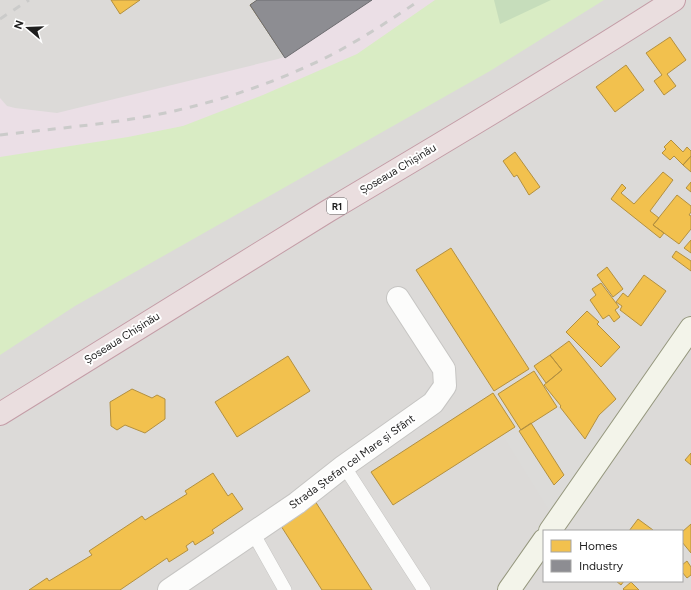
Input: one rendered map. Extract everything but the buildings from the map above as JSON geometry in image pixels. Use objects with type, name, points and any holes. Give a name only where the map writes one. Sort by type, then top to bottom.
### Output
[{"type":"highway","name":"Șoseaua Chișinău","points":[[0,414],[327,212],[502,108],[674,0]]},
{"type":"street","name":"Strada Ștefan cel Mare și Sfânt","points":[[169,590],[297,503],[344,466],[433,403],[445,386],[444,369],[398,298]]},
{"type":"street","points":[[551,530],[691,328]]},
{"type":"street","points":[[509,590],[543,541]]},
{"type":"lane","points":[[344,466],[424,590]]},
{"type":"lane","points":[[252,533],[285,590]]},
{"type":"shaded area","points":[[0,0],[691,0],[691,590],[0,590]]},
{"type":"shaded area","points":[[369,0],[453,0],[292,96],[0,177],[0,98],[7,106],[57,113],[278,59],[284,57]]},
{"type":"shaded area","points":[[550,373],[602,439],[551,513],[489,413]]},
{"type":"green space","points":[[435,0],[604,0],[490,71],[75,306],[0,355],[0,157],[128,137],[183,126],[263,95],[357,54]]},
{"type":"green space","points":[[494,0],[551,0],[500,24]]},
{"type":"railway","points":[[0,19],[29,0]]},
{"type":"railway","points":[[0,135],[150,116],[221,99],[267,83],[333,54],[420,0]]}]
